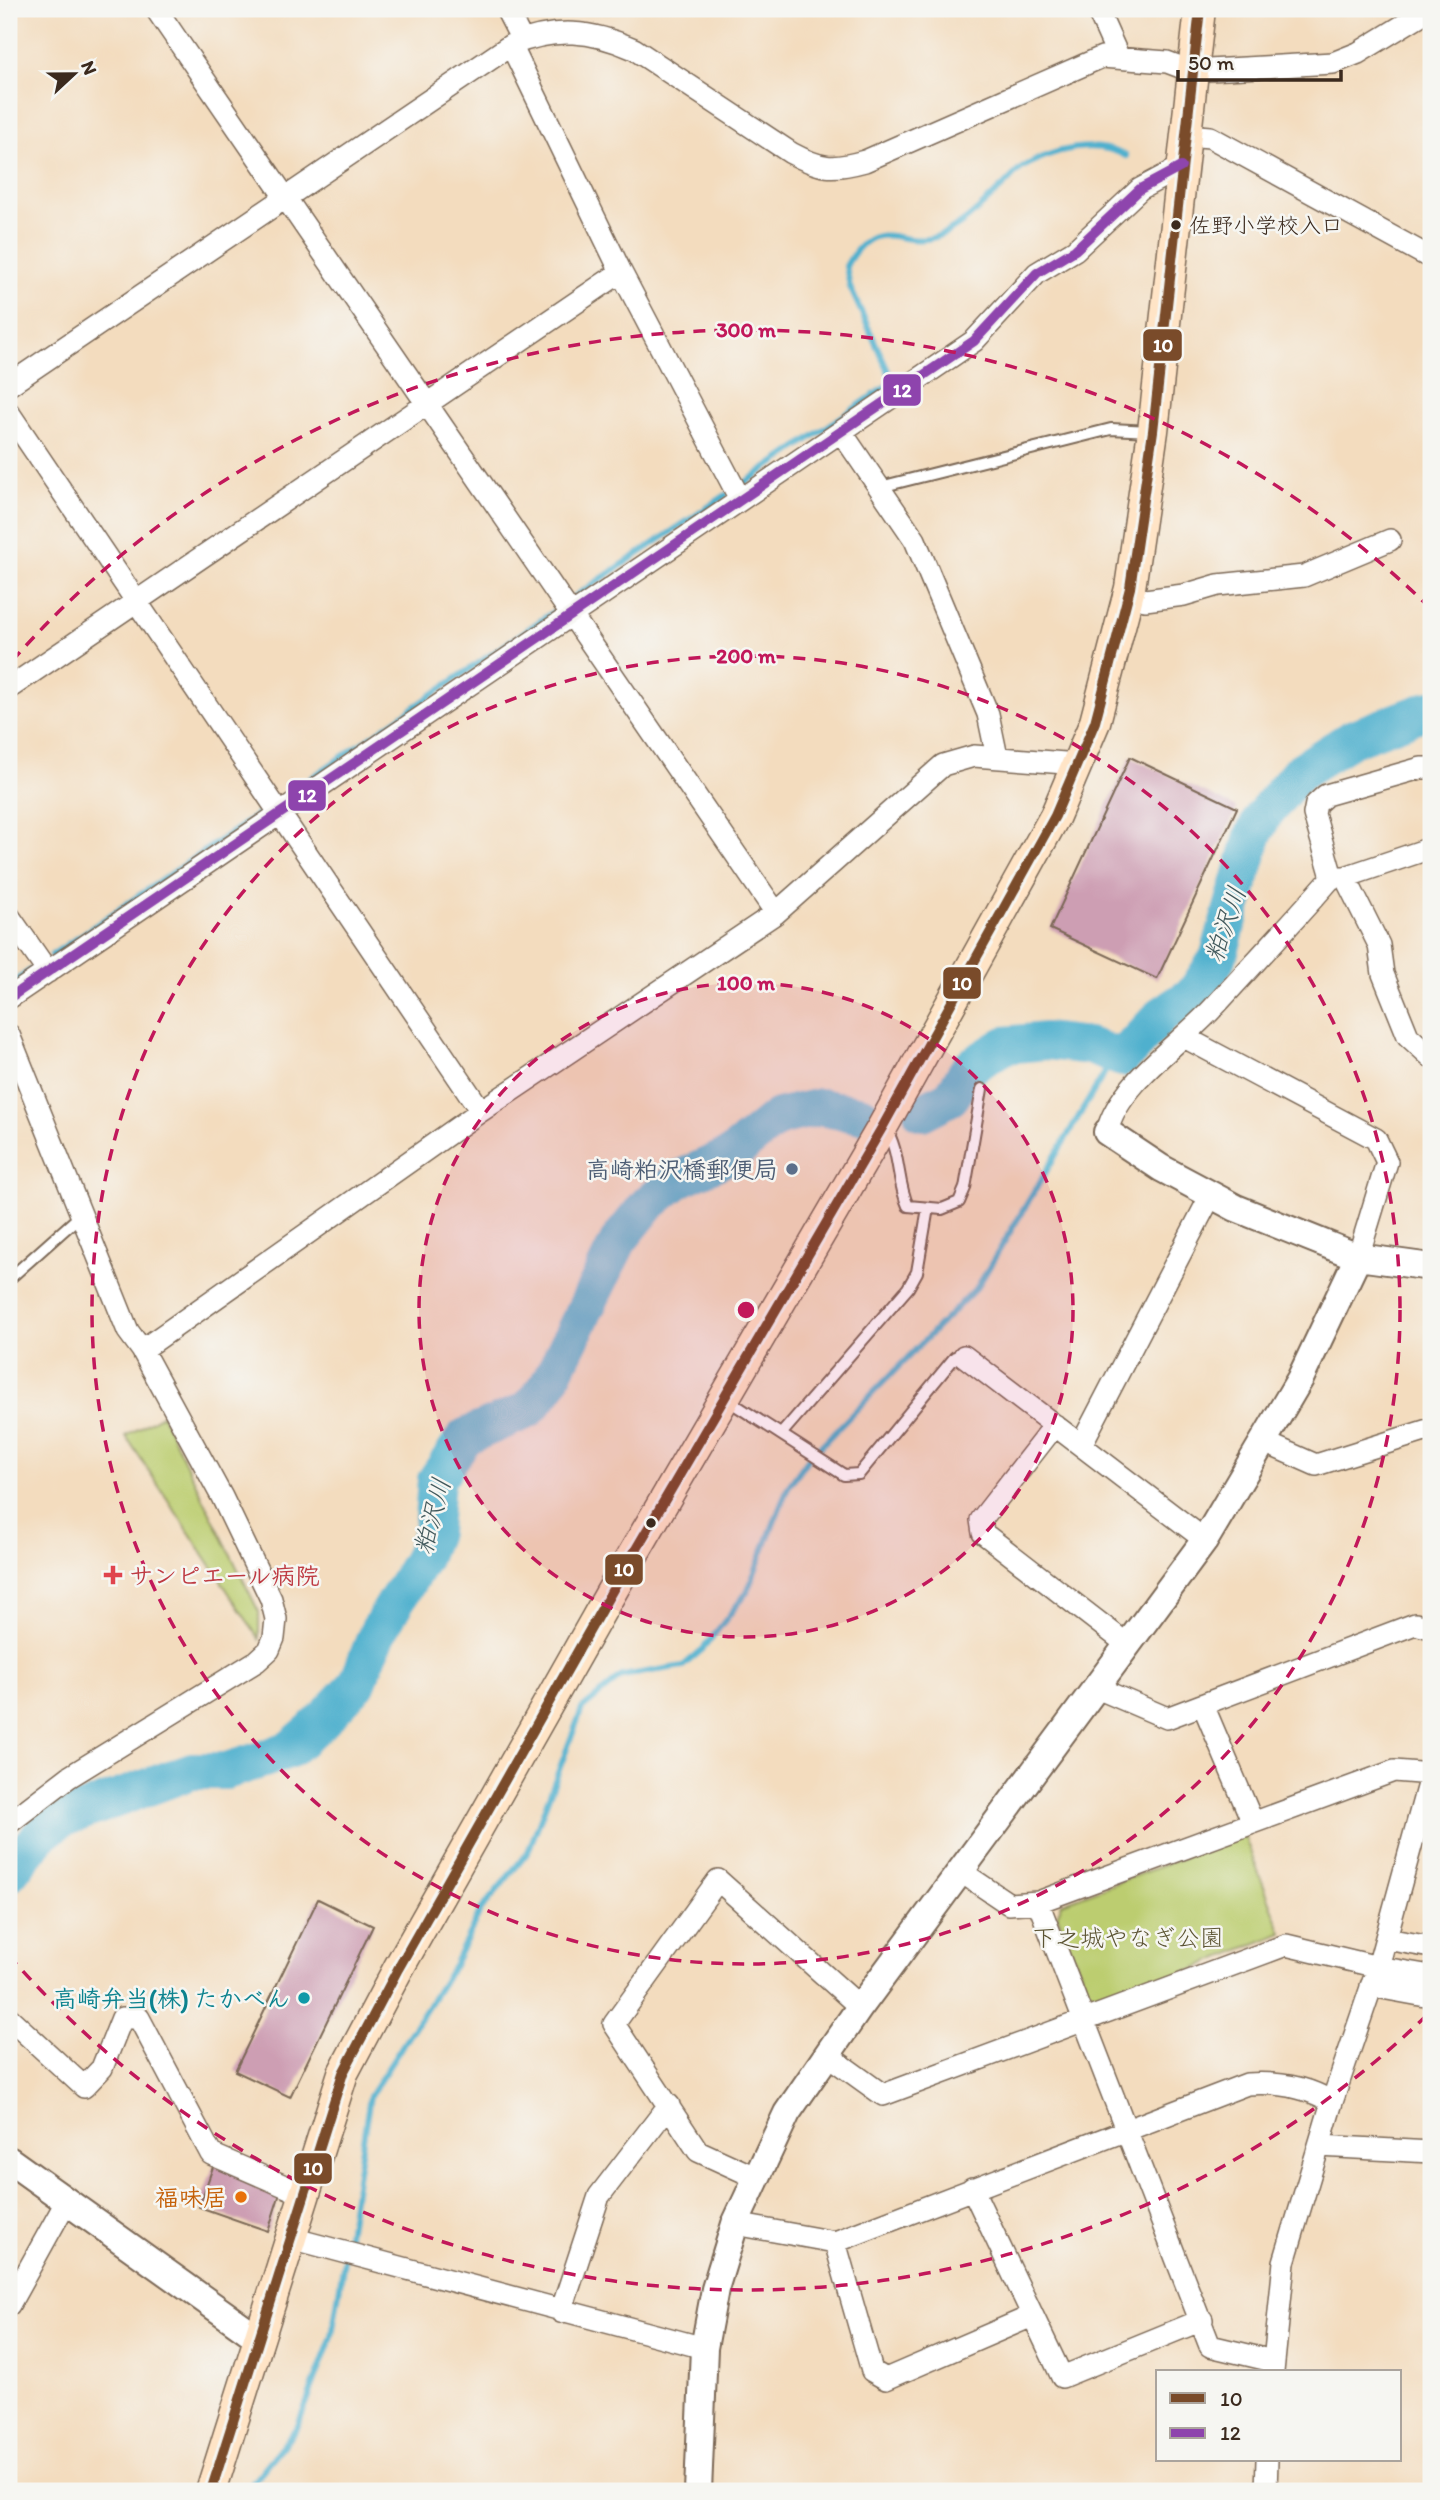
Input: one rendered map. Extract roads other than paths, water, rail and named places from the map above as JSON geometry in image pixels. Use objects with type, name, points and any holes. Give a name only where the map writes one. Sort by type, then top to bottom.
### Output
[{"type":"main road","points":[[211,2491],[343,2073],[398,1969],[628,1563],[883,1126],[1049,827],[1095,722],[1129,595],[1153,431],[1200,9]]},
{"type":"street","points":[[156,9],[283,198],[776,913]]},
{"type":"street","points":[[506,9],[516,43],[621,272],[740,499]]},
{"type":"street","points":[[1097,9],[1119,58]]},
{"type":"street","points":[[9,385],[516,43],[575,31],[607,37],[634,49],[790,153],[814,165],[838,169],[865,161],[1102,57],[1167,62],[1191,71],[1333,63],[1358,53],[1430,9]]},
{"type":"street","points":[[1186,135],[1210,137],[1431,258]]},
{"type":"street","points":[[9,998],[974,341],[1037,273],[1075,250],[1140,189],[1181,167]]},
{"type":"street","points":[[9,688],[621,272]]},
{"type":"street","points":[[9,413],[481,1111]]},
{"type":"street","points":[[842,433],[915,540],[988,714],[997,757]]},
{"type":"street","points":[[1129,595],[1145,600],[1184,595],[1218,584],[1304,576],[1390,540]]},
{"type":"street","points":[[142,1350],[481,1111],[776,913],[933,771],[958,759],[997,757],[1078,764]]},
{"type":"street","points":[[1431,768],[1421,768],[1326,795],[1316,804],[1314,814],[1339,877],[1379,945],[1383,974],[1408,1036],[1431,1057]]},
{"type":"street","points":[[1431,848],[1339,877],[1123,1097],[1111,1115],[1107,1132],[1161,1168],[1236,1208],[1358,1257],[1431,1267]]},
{"type":"street","points":[[9,916],[48,972]]},
{"type":"street","points":[[9,1035],[128,1331],[142,1350],[222,1497],[271,1600],[276,1619],[274,1638],[269,1650],[257,1661],[69,1777],[9,1823]]},
{"type":"street","points":[[698,2491],[704,2348],[715,2289],[735,2224],[787,2113],[825,2054],[1205,1540],[1300,1379],[1358,1257],[1387,1163],[1377,1139],[1184,1037]]},
{"type":"street","points":[[1081,1445],[1211,1195]]},
{"type":"street","points":[[964,1356],[1205,1540]]},
{"type":"street","points":[[1055,1426],[981,1520],[983,1533],[1128,1644]]},
{"type":"street","points":[[1264,1442],[1316,1465],[1431,1429]]},
{"type":"street","points":[[1097,1688],[1167,1718],[1415,1624],[1431,1628]]},
{"type":"street","points":[[1203,1705],[1252,1823]]},
{"type":"street","points":[[960,1871],[1009,1904],[1038,1902],[1394,1771],[1431,1774],[1375,1977],[1332,2102],[1284,2262],[1273,2366],[1210,2346],[1086,2020],[1038,1902]]},
{"type":"street","points":[[755,2177],[698,2151],[614,2024],[718,1880],[860,2007]]},
{"type":"street","points":[[1386,1940],[1431,1947]]},
{"type":"street","points":[[825,2054],[883,2095],[1286,1945],[1431,1997]]},
{"type":"street","points":[[1375,1977],[1431,1976]]},
{"type":"street","points":[[9,2018],[84,2087],[102,2068],[122,2018],[139,2018],[211,2154],[303,2194]]},
{"type":"street","points":[[735,2224],[835,2242],[1247,2084],[1266,2083],[1304,2090],[1332,2102]]},
{"type":"street","points":[[561,2312],[599,2196],[669,2105]]},
{"type":"street","points":[[1319,2146],[1431,2152]]},
{"type":"street","points":[[9,2160],[258,2338]]},
{"type":"street","points":[[972,2188],[1062,2377],[1202,2320]]},
{"type":"street","points":[[9,2305],[66,2202]]},
{"type":"street","points":[[291,2238],[704,2348]]},
{"type":"street","points":[[835,2242],[872,2371],[886,2379],[1032,2316]]},
{"type":"street","points":[[1266,2491],[1268,2462]]},
{"type":"lane","points":[[880,487],[1111,429],[1153,431]]},
{"type":"lane","points":[[883,1126],[895,1144],[901,1190],[908,1206],[942,1209],[959,1202],[965,1188],[982,1088]]},
{"type":"lane","points":[[782,1433],[908,1288],[917,1272],[928,1208]]},
{"type":"lane","points":[[9,1279],[82,1214]]},
{"type":"lane","points":[[725,1399],[844,1475],[859,1474],[955,1357],[964,1356]]},
{"type":"waterway","points":[[746,482],[893,382],[850,287],[846,266],[857,249],[868,240],[879,236],[924,239],[947,232],[972,215],[1022,168],[1049,155],[1088,147],[1126,156]]},
{"type":"waterway","points":[[574,597],[726,495]]},
{"type":"waterway","points":[[285,796],[553,612]]},
{"type":"waterway","name":"粕沢川","points":[[922,1112],[951,1097],[970,1067],[1005,1045],[1046,1041],[1089,1046],[1122,1058],[1162,1015],[1194,994],[1218,958],[1253,836],[1263,816],[1298,773],[1351,739],[1431,709]]},
{"type":"waterway","points":[[52,955],[263,811]]},
{"type":"waterway","points":[[9,985],[31,970]]},
{"type":"waterway","points":[[246,2491],[297,2428],[332,2336],[370,2096],[454,1965],[481,1910],[528,1852],[582,1709],[622,1676],[683,1666],[703,1649],[747,1592],[788,1487],[808,1459],[978,1286],[1114,1057]]},
{"type":"waterway","name":"粕沢川","points":[[9,1873],[41,1834],[59,1820],[192,1771],[226,1771],[264,1759],[290,1749],[320,1723],[357,1684],[378,1631],[421,1560],[432,1532],[436,1480],[465,1437],[528,1410],[547,1387],[619,1240],[648,1204],[679,1179],[731,1155],[778,1117],[820,1107],[862,1115]]},
{"type":"place","name":"佐野小学校入口","points":[[1176,225]]},
{"type":"place","name":"高崎粕沢橋郵便局","points":[[792,1169]]},
{"type":"place","name":"サンピエール病院","points":[[113,1575]]},
{"type":"place","name":"高崎弁当(株) たかべん","points":[[304,1998]]},
{"type":"place","name":"福味居","points":[[241,2197]]},
{"type":"park label","name":"下之城やなぎ公園","points":[[1128,1937]]}]
